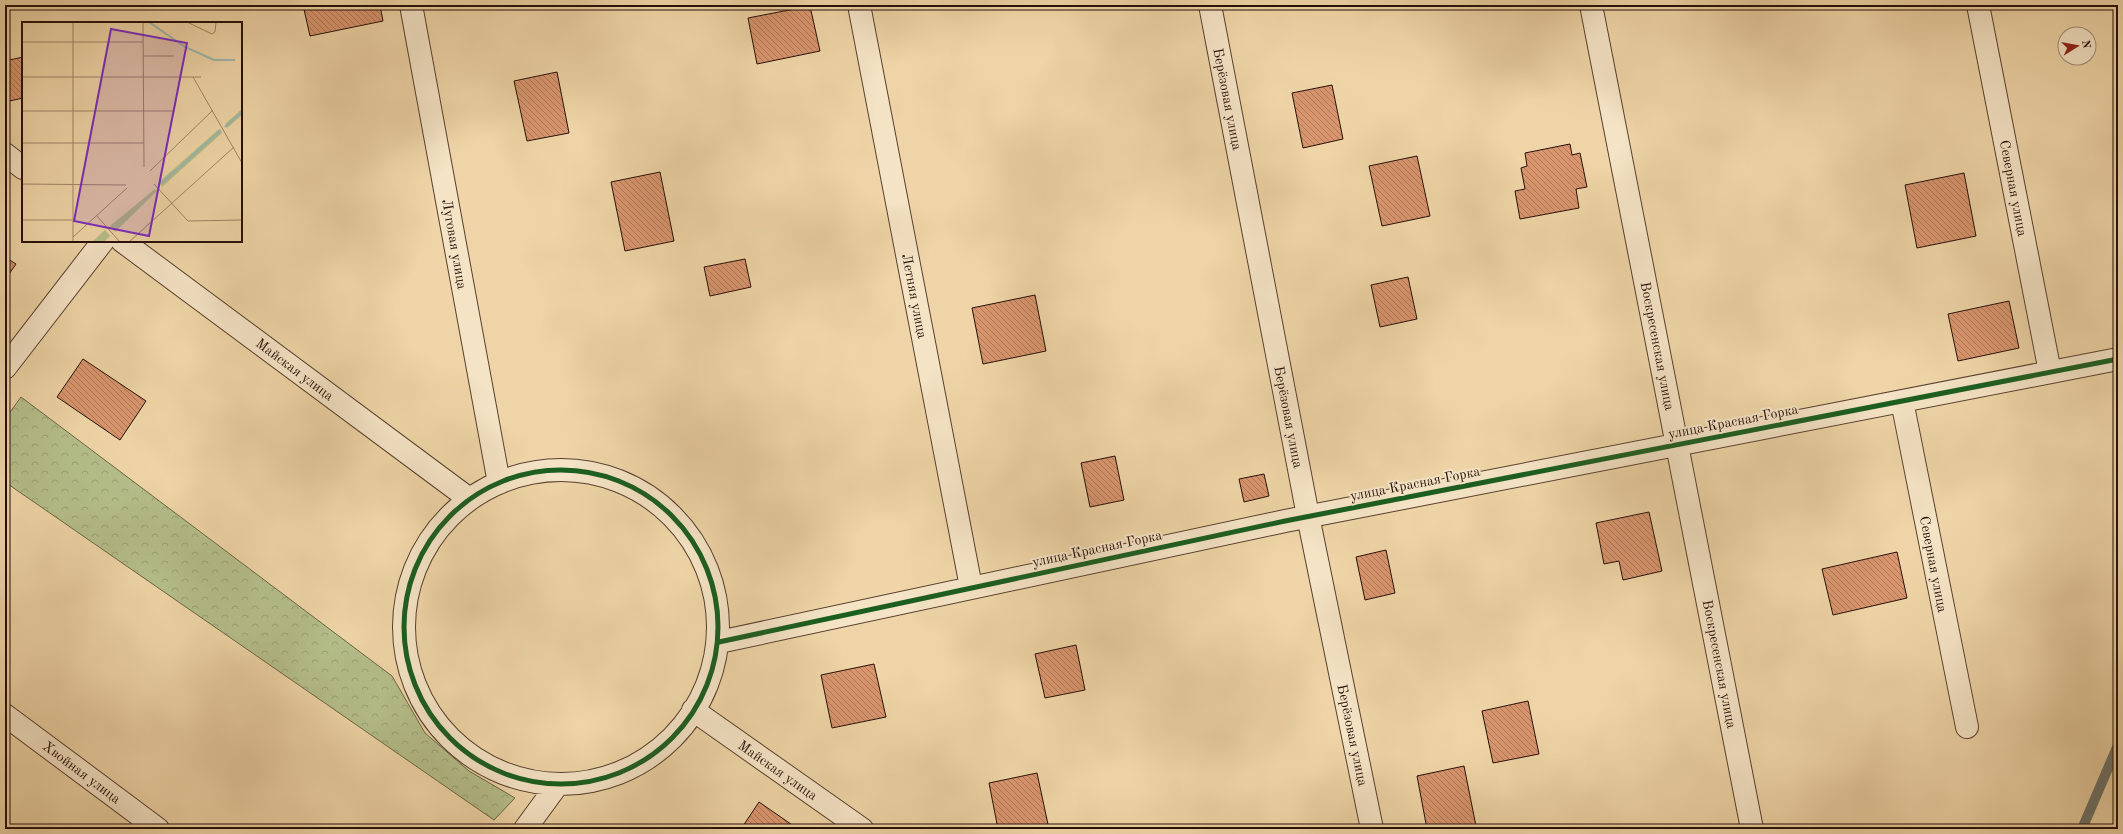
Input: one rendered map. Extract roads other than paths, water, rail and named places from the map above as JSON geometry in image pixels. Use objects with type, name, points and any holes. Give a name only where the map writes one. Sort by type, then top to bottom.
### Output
[{"type":"street","name":"Луговая улица","points":[[412,5],[498,483]]},
{"type":"street","name":"Летняя улица","points":[[859,5],[971,587]]},
{"type":"street","name":"Берёзовая улица","points":[[1210,5],[1308,516],[1372,829]]},
{"type":"street","name":"Воскресенская улица","points":[[1591,5],[1752,829]]},
{"type":"street","name":"Северная улица","points":[[1978,5],[2050,372]]},
{"type":"street","points":[[5,154],[22,167]]},
{"type":"street","points":[[5,368],[101,242]]},
{"type":"street","name":"Майская улица","points":[[123,242],[468,498]]},
{"type":"street","name":"улица Красная Горка","points":[[719,642],[1308,516],[2118,359]]},
{"type":"street","name":"Северная улица","points":[[1902,401],[1967,727]]},
{"type":"street","points":[[569,468],[619,479],[663,505],[696,544],[715,591],[719,642],[706,691],[679,734],[639,765],[589,784],[536,784],[485,767],[444,734],[415,689],[403,637],[408,584],[430,536],[468,498],[498,483],[516,475],[569,468]]},
{"type":"street","name":"Майская улица","points":[[693,710],[862,829]]},
{"type":"street","name":"Хвойная улица","points":[[5,715],[158,829]]},
{"type":"street","points":[[525,829],[558,784]]},
{"type":"waterway","points":[[2082,829],[2118,745]]}]
